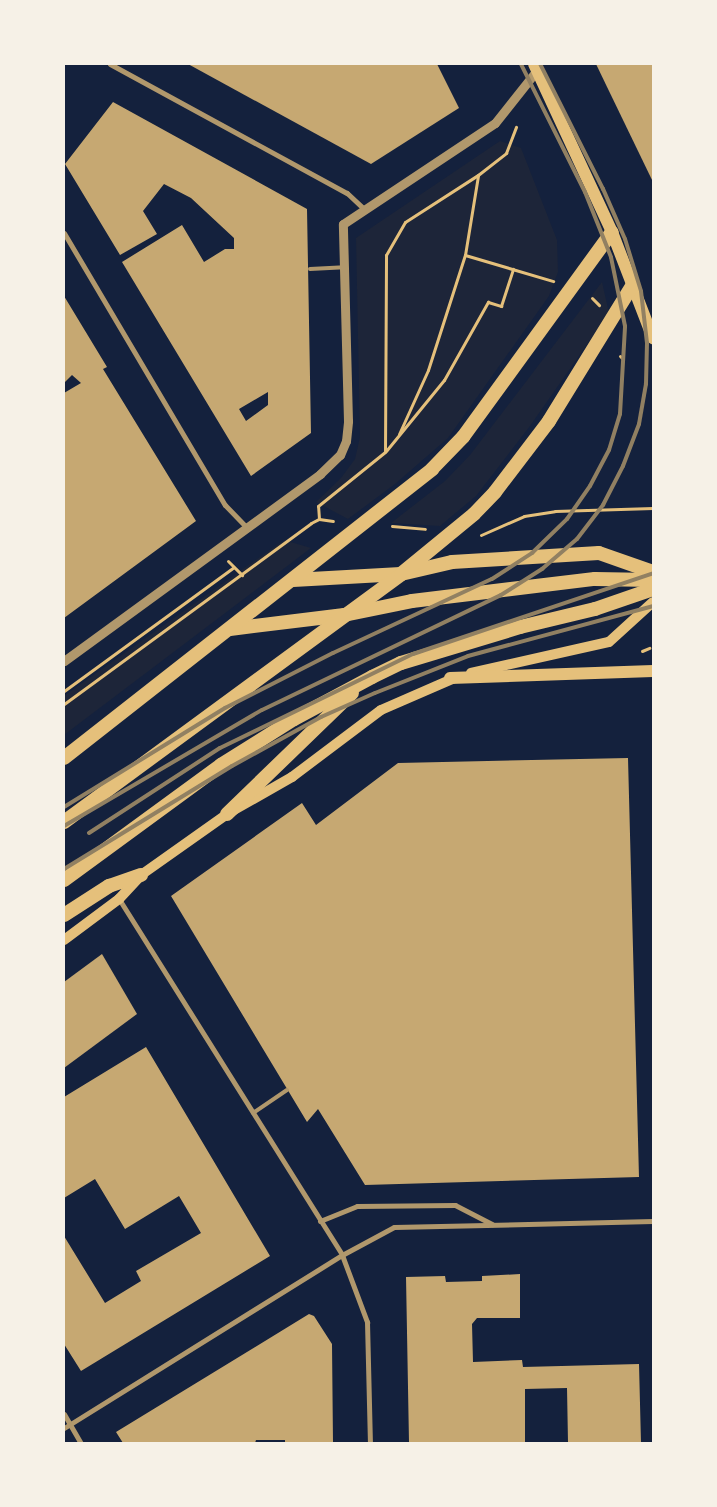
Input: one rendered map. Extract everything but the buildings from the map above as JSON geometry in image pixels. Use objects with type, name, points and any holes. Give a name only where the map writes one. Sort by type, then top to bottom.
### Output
[{"type":"highway","points":[[64,758],[294,580],[335,544],[414,485],[448,453],[612,232]]},
{"type":"highway","points":[[64,822],[401,574],[474,514],[495,492],[549,421],[632,286]]},
{"type":"highway","points":[[294,580],[401,574],[452,562],[599,553],[653,572]]},
{"type":"highway","points":[[230,629],[344,616],[412,601],[595,579],[653,580]]},
{"type":"highway","points":[[64,880],[70,871],[221,766],[294,719],[365,680],[401,663],[520,627],[595,609],[653,589]]},
{"type":"highway","points":[[227,814],[365,680]]},
{"type":"highway","points":[[64,915],[109,886],[141,875]]},
{"type":"main road","points":[[538,66],[612,232],[653,338]]},
{"type":"main road","points":[[64,940],[119,898],[141,875],[227,814],[292,777],[381,710],[450,678],[609,642],[653,602]]},
{"type":"main road","points":[[450,678],[653,671]]},
{"type":"street","points":[[110,64],[348,193],[366,210]]},
{"type":"street","points":[[64,661],[328,468],[340,454],[346,441],[348,421],[343,224],[495,123],[538,66]]},
{"type":"street","points":[[64,233],[225,505],[247,528]]},
{"type":"street","points":[[119,898],[342,1255],[368,1322],[370,1443]]},
{"type":"street","points":[[320,1221],[358,1206],[455,1205],[493,1224]]},
{"type":"street","points":[[64,1428],[342,1255],[394,1227],[653,1222]]},
{"type":"street","points":[[64,1414],[81,1443]]},
{"type":"lane","points":[[310,268],[344,267]]},
{"type":"lane","points":[[253,1113],[287,1090]]},
{"type":"path","points":[[385,452],[386,255],[405,222],[478,175],[506,153]]},
{"type":"path","points":[[399,434],[428,370],[466,255],[478,175]]},
{"type":"path","points":[[466,255],[557,282]]},
{"type":"path","points":[[319,519],[318,506],[385,452],[444,380],[488,302],[501,306],[513,269]]},
{"type":"path","points":[[477,534],[482,535],[524,516],[555,511],[653,508]]},
{"type":"path","points":[[64,704],[319,519],[337,522]]},
{"type":"path","points":[[384,525],[428,529]]},
{"type":"path","points":[[228,561],[242,575]]},
{"type":"path","points":[[64,691],[234,567]]},
{"type":"shaded area","points":[[500,141],[521,148],[557,240],[558,272],[549,296],[448,438],[395,484],[348,519],[316,502],[341,478],[355,459],[360,437],[356,238]]},
{"type":"shaded area","points":[[602,282],[609,313],[530,426],[476,496],[440,526],[391,523],[445,481],[470,455]]},
{"type":"shaded area","points":[[284,540],[311,548],[64,735],[64,696]]},
{"type":"railway","points":[[64,807],[225,708],[333,653],[492,579],[532,553],[567,519],[590,486],[609,450],[620,414],[625,326],[611,257],[585,192],[521,64]]},
{"type":"railway","points":[[64,826],[262,710],[501,595],[542,569],[577,539],[603,505],[623,466],[639,424],[646,384],[647,343],[641,291],[625,239],[603,189],[540,64]]},
{"type":"railway","points":[[89,833],[220,748],[413,654],[653,573]]},
{"type":"railway","points":[[64,869],[232,766],[321,717],[468,656],[653,606]]}]
